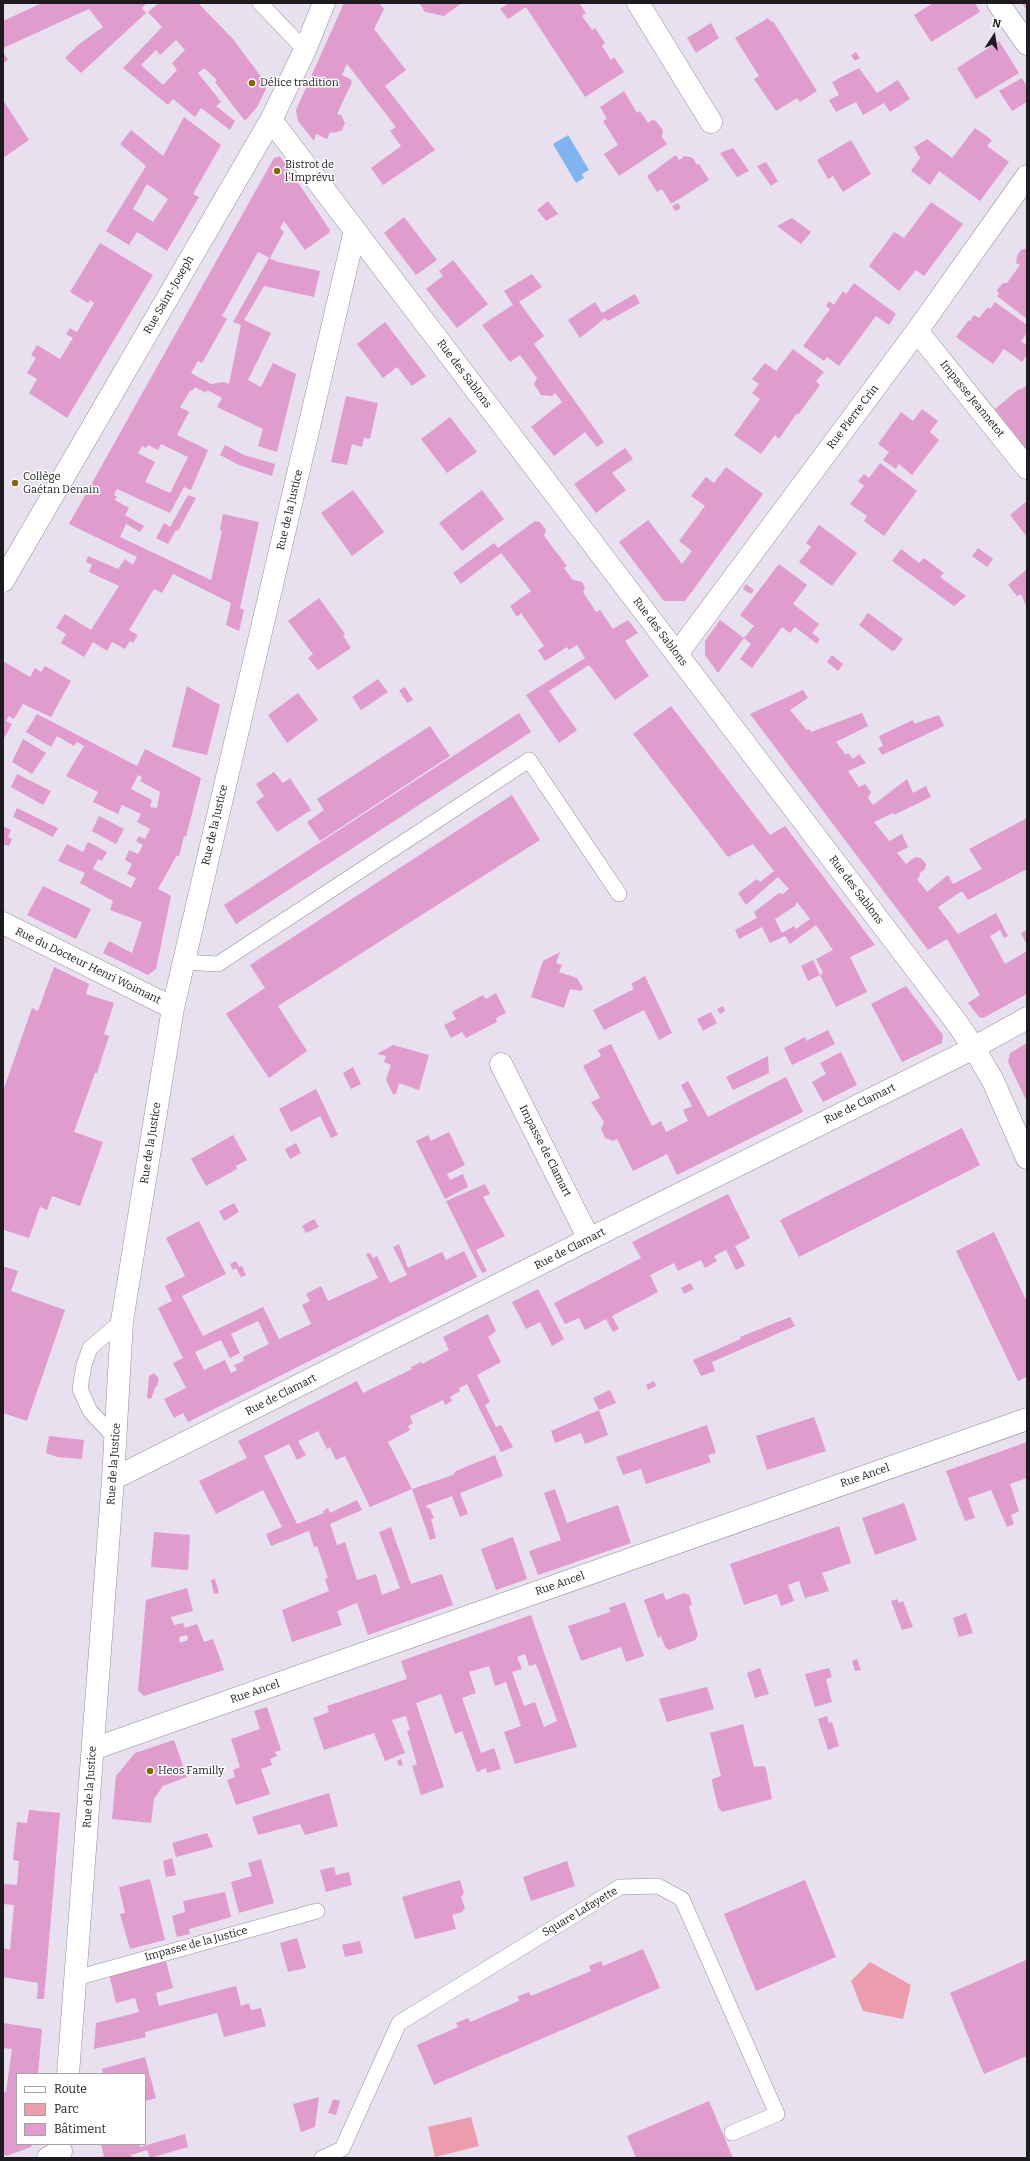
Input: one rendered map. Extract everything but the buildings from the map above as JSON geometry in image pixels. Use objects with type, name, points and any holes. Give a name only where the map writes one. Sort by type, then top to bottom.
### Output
[{"type":"street","name":"Rue Saint-Joseph","points":[[3,581],[271,120],[305,50],[324,3]]},
{"type":"street","points":[[638,3],[711,122]]},
{"type":"street","points":[[998,3],[1027,44]]},
{"type":"street","name":"Rue des Sablons","points":[[271,120],[974,1048],[993,1081],[1027,1158]]},
{"type":"street","name":"Rue Pierre Crin","points":[[676,654],[917,331],[1027,176]]},
{"type":"street","name":"Rue de la Justice","points":[[68,2073],[116,1438],[122,1321],[173,1008],[355,230]]},
{"type":"street","name":"Impasse Jeannetot","points":[[917,331],[1027,468]]},
{"type":"street","name":"Rue du Docteur Henri Woimant","points":[[3,924],[173,1008]]},
{"type":"street","name":"Rue de Clamart","points":[[113,1479],[589,1239],[974,1048],[1027,1018]]},
{"type":"street","name":"Impasse de Clamart","points":[[501,1064],[589,1239]]},
{"type":"street","name":"Rue Ancel","points":[[93,1750],[1027,1419]]},
{"type":"lane","points":[[260,3],[305,50]]},
{"type":"lane","points":[[183,962],[218,964],[529,760],[619,894]]},
{"type":"lane","points":[[116,1438],[90,1411],[80,1389],[84,1365],[90,1348],[122,1321]]},
{"type":"lane","name":"Square Lafayette","points":[[322,2158],[342,2149],[399,2023],[620,1887],[658,1886],[682,1899],[777,2114],[732,2133]]},
{"type":"lane","name":"Impasse de la Justice","points":[[76,1978],[317,1911]]},
{"type":"green space","points":[[870,1962],[911,1985],[903,2019],[863,2011],[851,1981]]},
{"type":"green space","points":[[471,2117],[479,2146],[435,2157],[428,2127]]},
{"type":"water","points":[[568,135],[589,170],[582,174],[584,178],[576,183],[553,144]]},
{"type":"place","name":"Délice tradition","points":[[252,83]]},
{"type":"place","name":"Bistrot de l'Imprévu","points":[[277,171]]},
{"type":"place","name":"Collège Gaétan Denain","points":[[15,483]]},
{"type":"place","name":"Heos Familly","points":[[150,1771]]}]
